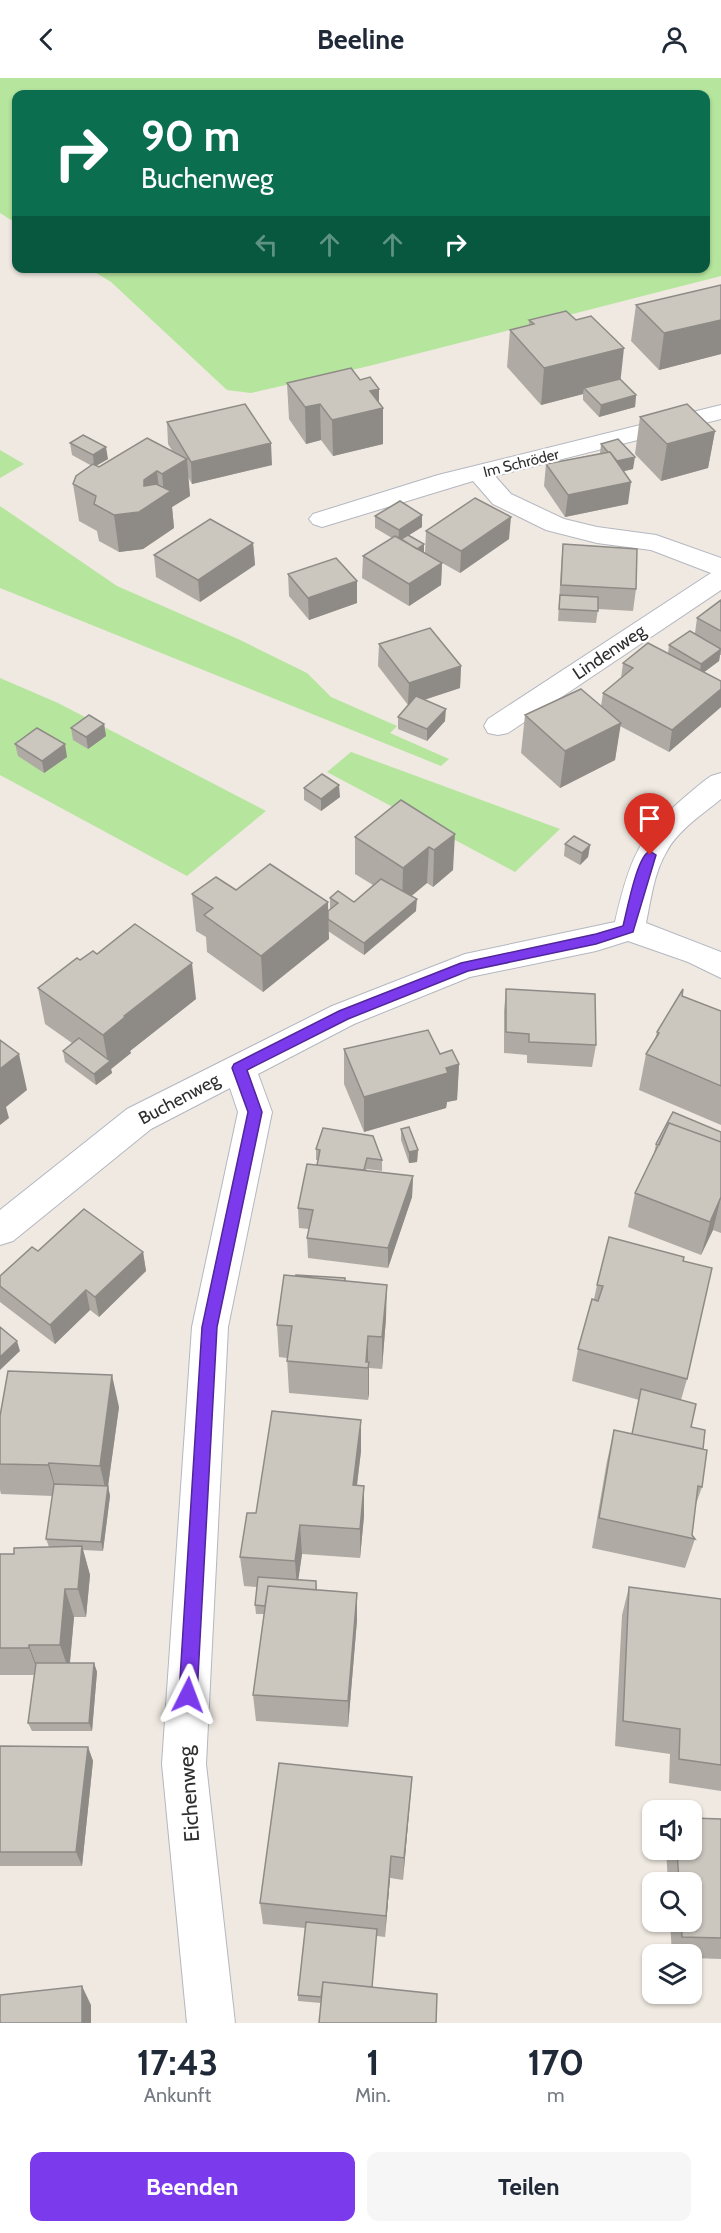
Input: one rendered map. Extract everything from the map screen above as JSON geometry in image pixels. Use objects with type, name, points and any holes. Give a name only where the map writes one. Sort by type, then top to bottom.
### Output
[{"type":"street","name":"Im Schröder","points":[[322,519],[447,480],[721,412]]},
{"type":"street","points":[[479,473],[502,499],[555,525],[597,535],[656,543],[721,567]]},
{"type":"street","name":"Lindenweg","points":[[498,726],[721,578]]},
{"type":"street","points":[[721,783],[659,839],[650,855],[640,884],[629,929],[699,954],[721,966]]},
{"type":"street","name":"Buchenweg","points":[[0,1230],[139,1119],[344,1015],[465,966],[596,939],[629,929]]},
{"type":"street","name":"Eichenweg","points":[[212,2023],[184,1764],[210,1327],[255,1112],[239,1068]]},
{"type":"green space","points":[[0,78],[721,78],[721,276],[369,366],[251,393],[227,390],[111,282],[96,273],[710,273],[710,90],[12,90],[12,220],[0,213]]},
{"type":"green space","points":[[0,450],[24,464],[0,478]]},
{"type":"green space","points":[[0,506],[117,586],[238,639],[307,673],[331,697],[397,726],[390,733],[449,759],[441,766],[0,588]]},
{"type":"green space","points":[[0,678],[58,703],[266,811],[187,876],[0,775]]},
{"type":"green space","points":[[351,752],[560,829],[515,872],[327,772]]},
{"type":"building","points":[[721,285],[721,320],[664,333],[636,305]]},
{"type":"building","points":[[566,311],[576,320],[591,316],[624,348],[544,368],[510,330],[534,324],[529,320]]},
{"type":"building","points":[[351,368],[360,380],[370,377],[379,389],[370,391],[383,408],[332,420],[320,404],[305,407],[287,383]]},
{"type":"building","points":[[620,379],[636,395],[601,405],[584,388]]},
{"type":"building","points":[[245,404],[271,443],[191,462],[167,422]]},
{"type":"building","points":[[687,404],[715,431],[667,444],[640,417]]},
{"type":"building","points":[[83,435],[106,447],[93,455],[70,443]]},
{"type":"building","points":[[147,438],[187,459],[162,474],[157,471],[144,480],[144,486],[156,484],[171,491],[139,512],[114,515],[94,504],[96,496],[73,484],[76,476],[93,464],[99,467]]},
{"type":"building","points":[[618,439],[635,457],[617,461],[601,444]]},
{"type":"building","points":[[610,452],[631,482],[568,495],[546,464]]},
{"type":"building","points":[[475,498],[511,517],[461,551],[426,531]]},
{"type":"building","points":[[400,501],[422,515],[399,530],[375,516]]},
{"type":"building","points":[[210,519],[253,543],[198,580],[154,555]]},
{"type":"building","points":[[408,535],[424,544],[417,549],[401,539]]},
{"type":"building","points":[[395,536],[442,563],[409,584],[363,556]]},
{"type":"building","points":[[563,544],[637,549],[636,589],[561,585]]},
{"type":"building","points":[[336,558],[357,581],[308,598],[288,574]]},
{"type":"building","points":[[560,595],[598,597],[598,611],[559,609]]},
{"type":"building","points":[[721,600],[721,631],[697,618]]},
{"type":"building","points":[[430,628],[461,666],[409,683],[379,644]]},
{"type":"building","points":[[690,631],[721,649],[701,664],[669,645]]},
{"type":"building","points":[[648,643],[721,681],[721,689],[672,730],[603,693],[633,668],[623,663]]},
{"type":"building","points":[[581,689],[621,723],[565,751],[525,715]]},
{"type":"building","points":[[416,696],[446,709],[427,729],[398,717]]},
{"type":"building","points":[[89,715],[104,724],[86,737],[71,728]]},
{"type":"building","points":[[37,728],[65,744],[42,761],[15,744]]},
{"type":"building","points":[[322,774],[339,785],[321,799],[304,788]]},
{"type":"building","points":[[401,800],[455,834],[434,850],[429,847],[403,868],[355,837]]},
{"type":"building","points":[[574,836],[590,845],[582,853],[565,844]]},
{"type":"building","points":[[270,864],[328,902],[261,956],[204,915],[213,908],[192,894],[216,877],[236,890]]},
{"type":"building","points":[[381,879],[417,899],[364,943],[328,919],[328,911],[338,903],[330,898],[338,891],[354,902]]},
{"type":"building","points":[[135,924],[192,963],[103,1035],[38,988],[77,958],[80,960],[93,951],[97,954]]},
{"type":"building","points":[[506,989],[595,994],[596,1045],[529,1042],[529,1034],[506,1032]]},
{"type":"building","points":[[683,989],[682,996],[721,1011],[721,1086],[646,1054]]},
{"type":"building","points":[[428,1030],[440,1054],[452,1050],[459,1064],[446,1068],[448,1073],[364,1097],[344,1049]]},
{"type":"building","points":[[79,1038],[110,1061],[94,1074],[63,1051]]},
{"type":"building","points":[[0,1040],[19,1054],[0,1069]]},
{"type":"building","points":[[673,1112],[721,1132],[721,1142],[669,1123],[659,1145],[656,1144]]},
{"type":"building","points":[[669,1123],[721,1142],[721,1197],[710,1222],[635,1193]]},
{"type":"building","points":[[409,1127],[418,1150],[409,1152],[401,1129]]},
{"type":"building","points":[[323,1128],[373,1136],[382,1160],[367,1158],[364,1170],[317,1165],[320,1150],[316,1149]]},
{"type":"building","points":[[307,1164],[413,1176],[388,1248],[307,1238],[313,1210],[298,1208]]},
{"type":"building","points":[[84,1209],[143,1252],[95,1297],[86,1290],[50,1325],[0,1286],[0,1276],[32,1247],[38,1251]]},
{"type":"building","points":[[609,1237],[684,1257],[683,1261],[712,1268],[687,1379],[578,1349],[592,1299],[598,1301],[603,1286],[597,1285]]},
{"type":"building","points":[[284,1275],[387,1285],[382,1337],[368,1336],[366,1362],[369,1362],[368,1368],[287,1361],[292,1326],[277,1325]]},
{"type":"building","points":[[296,1276],[345,1278],[345,1281]]},
{"type":"building","points":[[0,1327],[17,1341],[0,1357]]},
{"type":"building","points":[[8,1371],[112,1375],[100,1466],[49,1463],[48,1465],[0,1464],[0,1416]]},
{"type":"building","points":[[641,1389],[696,1404],[691,1427],[705,1430],[703,1449],[632,1434]]},
{"type":"building","points":[[272,1411],[361,1420],[353,1485],[364,1486],[360,1529],[300,1525],[295,1561],[240,1557],[247,1513],[256,1513]]},
{"type":"building","points":[[614,1430],[707,1450],[702,1487],[698,1486],[692,1535],[695,1539],[599,1518]]},
{"type":"building","points":[[54,1484],[108,1486],[101,1542],[46,1539]]},
{"type":"building","points":[[82,1546],[78,1589],[65,1589],[60,1645],[0,1648],[0,1554],[14,1554],[14,1548]]},
{"type":"building","points":[[258,1577],[316,1581],[316,1590],[268,1586],[265,1606],[255,1605]]},
{"type":"building","points":[[268,1586],[357,1593],[348,1701],[253,1695]]},
{"type":"building","points":[[629,1587],[721,1599],[721,1765],[679,1759],[680,1729],[623,1721]]},
{"type":"building","points":[[36,1663],[94,1663],[89,1723],[28,1723]]},
{"type":"building","points":[[0,1746],[88,1747],[76,1852],[0,1852]]},
{"type":"building","points":[[279,1763],[412,1777],[404,1858],[391,1856],[386,1916],[260,1903]]},
{"type":"building","points":[[702,1818],[721,1819],[721,1938],[682,1937],[682,1932],[702,1932],[702,1872],[678,1872],[678,1860],[702,1860]]},
{"type":"building","points":[[306,1922],[377,1929],[372,1987],[323,1982],[321,1997],[298,1995]]},
{"type":"building","points":[[323,1982],[437,1994],[436,2023],[319,2023]]},
{"type":"building","points":[[82,1986],[82,2023],[0,2023],[0,1995]]},
{"type":"route","points":[[188,1695],[210,1327],[255,1112],[239,1068],[344,1015],[465,966],[596,939],[629,929],[650,855]]}]
